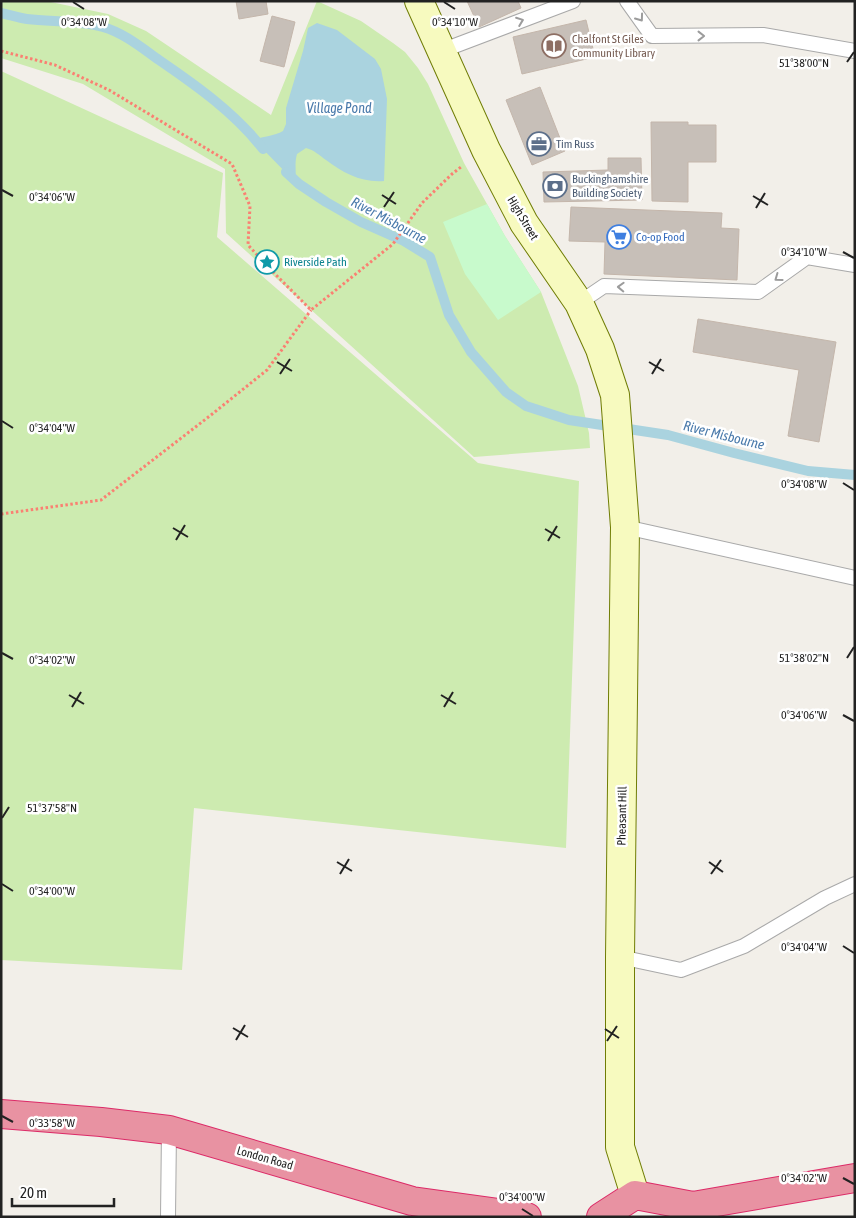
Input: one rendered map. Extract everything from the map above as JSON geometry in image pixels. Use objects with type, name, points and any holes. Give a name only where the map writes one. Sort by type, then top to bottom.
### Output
[{"type":"highway","name":"London Road","points":[[1,1114],[101,1122],[169,1130],[412,1201],[527,1217]]},
{"type":"highway","points":[[601,1217],[635,1195],[693,1206],[855,1178]]},
{"type":"street","name":"High Street","points":[[416,2],[441,51],[486,150],[524,223],[579,303],[600,349],[615,394],[619,435]]},
{"type":"street","name":"Pheasant Hill","points":[[619,435],[625,527],[620,958],[620,1147],[635,1195]]},
{"type":"lane","points":[[441,51],[573,1]]},
{"type":"lane","points":[[627,1],[652,36],[763,35],[855,51]]},
{"type":"lane","points":[[579,303],[604,286],[758,292],[807,257],[855,265]]},
{"type":"lane","points":[[625,527],[855,578]]},
{"type":"lane","points":[[620,958],[681,970],[744,946],[825,898],[855,884]]},
{"type":"lane","points":[[168,1217],[169,1130]]},
{"type":"path","points":[[1,51],[55,65],[109,90],[232,164],[250,206],[248,245],[311,310]]},
{"type":"path","points":[[1,514],[101,500],[267,370],[311,310],[393,244],[422,203],[452,174],[486,150]]},
{"type":"green space","points":[[1,1],[46,1],[108,14],[146,31],[271,115],[317,1],[361,21],[405,52],[428,84],[464,163],[505,236],[541,292],[578,386],[589,433],[590,448],[474,457],[226,233],[225,169],[83,84],[1,58]]},
{"type":"green space","points":[[1,71],[223,173],[217,237],[478,463],[579,481],[566,848],[194,808],[182,970],[1,960]]},
{"type":"green space","points":[[487,204],[541,292],[498,320],[465,274],[443,222]]},
{"type":"water","name":"Village Pond","points":[[317,23],[337,30],[375,59],[381,69],[387,99],[384,181],[360,179],[339,169],[314,151],[306,148],[297,154],[295,182],[254,140],[283,131],[286,124],[286,108],[308,28]]},
{"type":"building","points":[[236,1],[266,1],[268,14],[239,19]]},
{"type":"building","points":[[467,1],[518,1],[521,8],[479,27]]},
{"type":"building","points":[[272,16],[295,22],[284,67],[260,61]]},
{"type":"building","name":"Chalfont St Giles Community Library","points":[[586,20],[595,57],[522,74],[513,37]]},
{"type":"building","points":[[540,87],[565,151],[532,165],[506,100]]},
{"type":"building","points":[[651,122],[688,122],[688,125],[716,125],[716,162],[688,162],[688,202],[652,201]]},
{"type":"building","points":[[608,158],[641,158],[642,200],[544,202],[543,172],[608,170]]},
{"type":"building","points":[[571,207],[722,213],[721,228],[739,229],[737,280],[604,274],[605,242],[569,241]]},
{"type":"building","points":[[698,319],[836,342],[819,442],[788,436],[799,370],[693,352]]},
{"type":"waterway","name":"River Misbourne","points":[[1,13],[27,19],[94,25],[118,33],[215,101],[263,149]]},
{"type":"waterway","name":"River Misbourne","points":[[286,172],[299,184],[326,202],[361,222],[404,241],[430,257],[449,315],[471,352],[506,392],[526,406],[569,420],[668,435],[808,471],[855,475]]},
{"type":"place","name":"Chalfont St Giles Community Library","points":[[554,46]]},
{"type":"place","name":"Tim Russ","points":[[539,144]]},
{"type":"place","name":"Buckinghamshire Building Society","points":[[555,186]]},
{"type":"place","name":"Co-op Food","points":[[619,237]]},
{"type":"place","name":"Riverside Path","points":[[267,262]]}]
